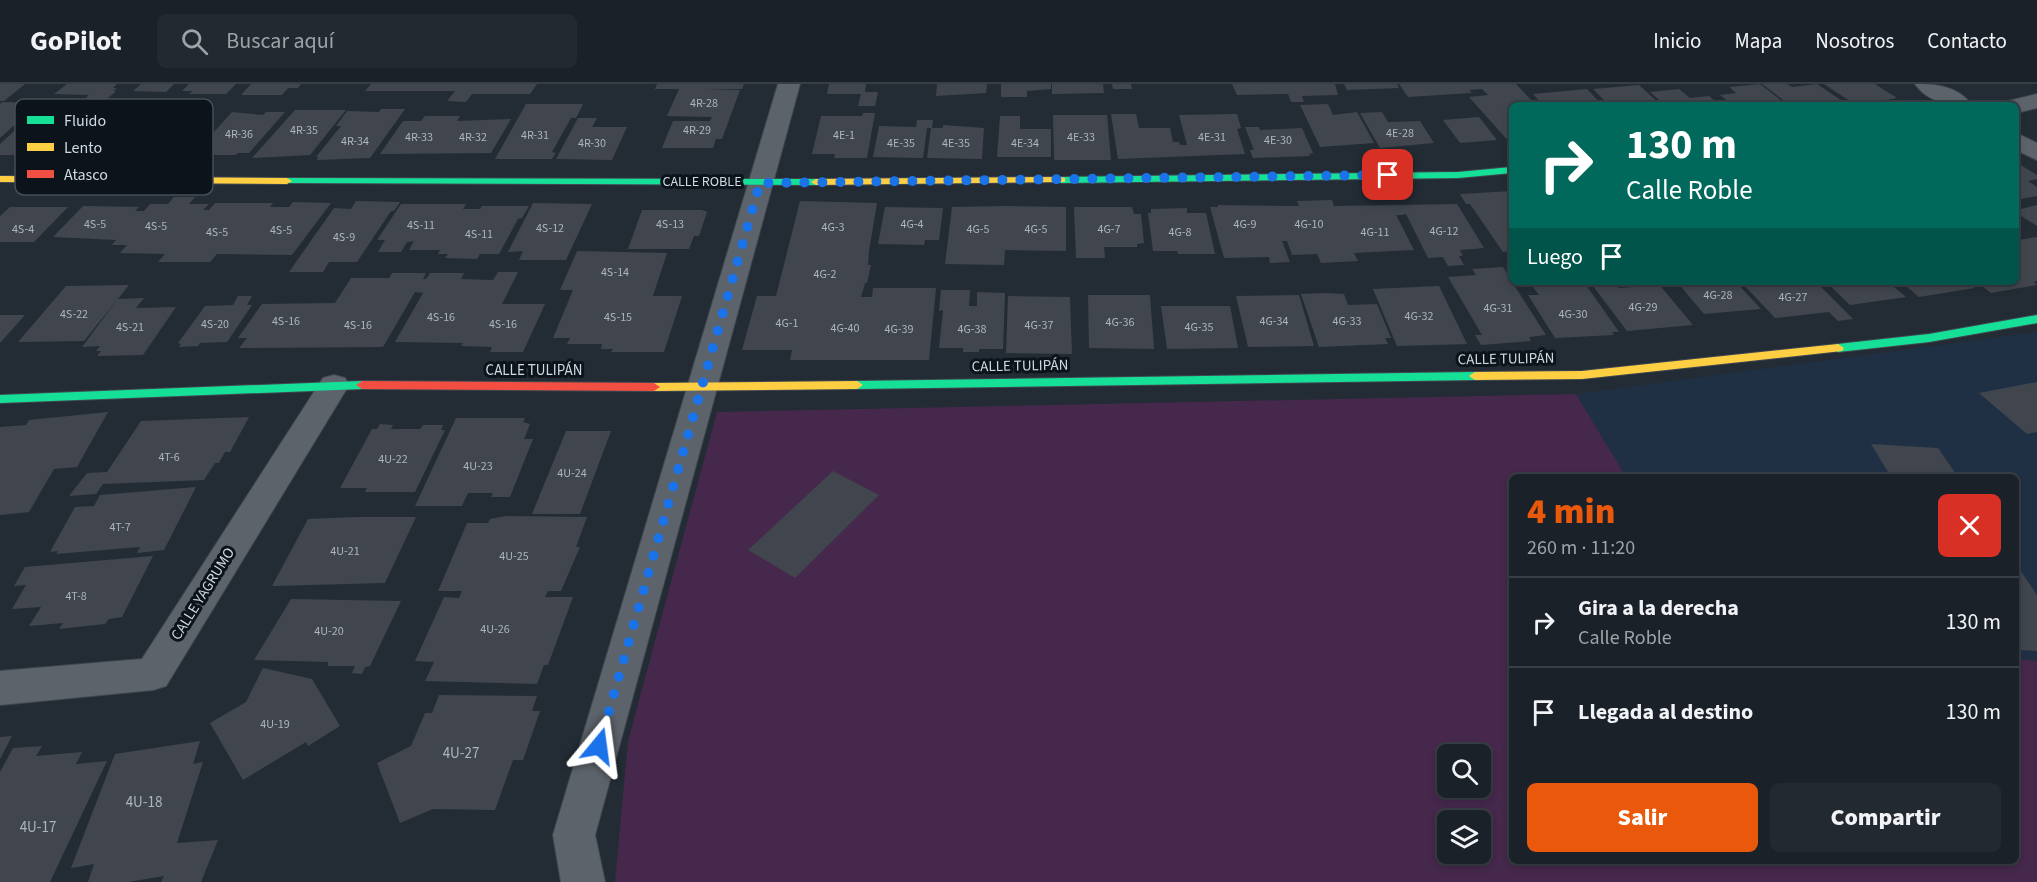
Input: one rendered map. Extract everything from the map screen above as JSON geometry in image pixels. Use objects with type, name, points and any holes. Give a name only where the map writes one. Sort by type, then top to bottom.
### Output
[{"type":"street","points":[[583,882],[574,835],[789,84]]},
{"type":"street","points":[[1926,84],[1955,102]]},
{"type":"street","points":[[2019,105],[2037,101]]},
{"type":"street","points":[[2019,142],[2037,153]]},
{"type":"street","name":"CALLE ROBLE","points":[[213,180],[760,183],[1458,174],[1509,170]]},
{"type":"street","name":"CALLE ROBLE","points":[[0,179],[15,179]]},
{"type":"street","name":"CALLE TULIPÁN","points":[[0,399],[334,385],[702,387],[1582,375],[1929,338],[2037,319]]},
{"type":"street","name":"CALLE YAGRUMO","points":[[0,688],[153,674],[334,385]]},
{"type":"shaded area","points":[[2037,332],[2037,661],[2019,659],[2019,474],[1624,474],[1576,394]]},
{"type":"shaded area","points":[[1576,394],[1624,474],[1509,474],[1509,864],[2019,864],[2019,659],[2037,661],[2037,882],[615,882],[628,741],[717,412]]},
{"type":"building","points":[[0,84],[25,84],[4,101],[0,101]]},
{"type":"building","points":[[67,84],[117,84],[113,88],[117,88],[113,91],[116,91],[107,99],[85,99],[89,95],[54,94]]},
{"type":"building","points":[[141,84],[174,84],[166,92],[133,91]]},
{"type":"building","points":[[189,84],[236,84],[226,94],[189,94],[193,91],[182,91]]},
{"type":"building","points":[[251,84],[301,84],[298,88],[288,88],[282,95],[241,95]]},
{"type":"building","points":[[371,84],[537,84],[530,94],[472,94],[466,102],[447,101],[455,91],[365,91]]},
{"type":"building","points":[[657,84],[744,84],[742,89],[704,89],[740,90],[722,139],[716,139],[713,148],[662,148],[673,121],[710,121],[712,117],[667,116],[679,89],[655,89]]},
{"type":"building","points":[[829,84],[866,84],[865,92],[878,92],[875,106],[858,106],[861,94],[827,94]]},
{"type":"building","points":[[937,84],[987,84],[986,93],[936,96]]},
{"type":"building","points":[[1001,84],[1051,84],[1051,89],[1027,91],[1027,97],[1001,97]]},
{"type":"building","points":[[1052,84],[1103,84],[1104,93],[1052,94]]},
{"type":"building","points":[[1112,84],[1131,84],[1132,89],[1113,89]]},
{"type":"building","points":[[1232,84],[1335,84],[1338,95],[1302,96],[1304,102],[1291,102],[1288,94],[1237,95]]},
{"type":"building","points":[[1344,84],[1397,84],[1399,88],[1347,90]]},
{"type":"building","points":[[1399,84],[1516,84],[1533,102],[1509,102],[1509,142],[1469,97],[1488,95],[1482,89],[1469,90],[1472,93],[1408,97]]},
{"type":"building","points":[[1760,84],[1783,102],[1729,102],[1720,95],[1736,93],[1729,87]]},
{"type":"building","points":[[1762,84],[1787,84],[1792,87],[1817,84],[1844,102],[1786,102]]},
{"type":"building","points":[[1824,84],[1875,84],[1897,98],[1881,101],[1883,102],[1851,102]]},
{"type":"building","points":[[1639,85],[1658,102],[1606,102],[1593,89]]},
{"type":"building","points":[[1587,89],[1599,102],[1540,102],[1533,94]]},
{"type":"building","points":[[1679,89],[1690,98],[1709,96],[1716,102],[1662,102],[1650,92]]},
{"type":"building","points":[[15,102],[15,125],[0,138],[0,104]]},
{"type":"building","points":[[526,104],[583,104],[576,118],[571,118],[552,152],[556,153],[552,159],[495,159]]},
{"type":"building","points":[[1328,104],[1333,115],[1357,112],[1374,143],[1320,147],[1300,105]]},
{"type":"building","points":[[381,109],[405,109],[370,158],[317,160],[318,157],[316,157],[341,126],[336,126],[347,111],[379,112]]},
{"type":"building","points":[[295,110],[346,110],[310,155],[252,158]]},
{"type":"building","points":[[232,112],[263,115],[266,112],[285,112],[249,153],[213,155],[213,133]]},
{"type":"building","points":[[1382,112],[1388,122],[1420,121],[1434,143],[1380,148],[1360,113]]},
{"type":"building","points":[[863,113],[875,113],[867,158],[834,158],[835,154],[812,154],[821,116],[862,116]]},
{"type":"building","points":[[1111,114],[1136,114],[1139,128],[1170,128],[1173,142],[1187,145],[1179,115],[1237,114],[1241,128],[1237,129],[1245,154],[1118,159]]},
{"type":"building","points":[[1053,115],[1107,115],[1111,160],[1054,160]]},
{"type":"building","points":[[425,116],[460,116],[457,121],[511,119],[491,153],[380,154],[403,121],[421,121]]},
{"type":"building","points":[[1000,116],[1020,116],[1020,129],[1051,129],[1051,157],[997,157]]},
{"type":"building","points":[[1479,117],[1497,140],[1460,143],[1443,120]]},
{"type":"building","points":[[578,118],[597,118],[592,127],[627,127],[612,160],[556,159]]},
{"type":"building","points":[[917,120],[933,120],[932,128],[927,128],[923,158],[873,157],[879,126],[916,127]]},
{"type":"building","points":[[943,125],[984,128],[982,159],[927,158],[931,128],[943,128]]},
{"type":"building","points":[[1245,127],[1259,127],[1260,130],[1302,128],[1313,153],[1309,154],[1310,156],[1253,158],[1250,150],[1254,150]]},
{"type":"building","points":[[15,130],[15,155],[0,155],[0,144]]},
{"type":"building","points":[[2019,164],[2037,175],[2037,179],[2028,181],[2037,187],[2037,196],[2019,199]]},
{"type":"building","points":[[1509,191],[1509,251],[1503,252],[1470,204],[1466,204],[1460,194]]},
{"type":"building","points":[[174,197],[195,197],[189,204],[209,204],[203,210],[209,210],[215,203],[273,203],[270,207],[289,207],[293,202],[331,203],[292,255],[217,254],[210,262],[158,262],[165,254],[120,253],[127,245],[112,245],[116,240],[53,237],[83,206],[139,207],[135,211],[144,211],[150,204],[168,204]]},
{"type":"building","points":[[1332,200],[1334,206],[1457,204],[1484,248],[1460,250],[1463,256],[1459,256],[1464,265],[1448,266],[1443,257],[1428,258],[1406,214],[1396,215],[1414,250],[1354,253],[1358,261],[1321,263],[1317,254],[1292,255],[1287,241],[1282,241],[1290,262],[1270,263],[1269,257],[1224,258],[1210,207],[1218,207],[1218,205],[1299,206],[1297,201]]},
{"type":"building","points":[[356,201],[400,202],[394,211],[391,211],[357,262],[329,262],[323,272],[289,272],[334,208],[351,209]]},
{"type":"building","points":[[800,201],[877,203],[869,251],[868,265],[871,265],[861,297],[872,297],[873,288],[936,288],[929,360],[790,360],[792,350],[742,350],[757,296],[776,296]]},
{"type":"building","points":[[533,203],[592,204],[566,260],[519,260],[523,251],[508,252]]},
{"type":"building","points":[[401,204],[466,204],[463,209],[480,209],[482,206],[529,206],[522,218],[518,219],[499,254],[480,254],[477,259],[445,258],[448,254],[438,254],[440,250],[409,250],[414,241],[407,242],[401,252],[378,252],[385,240],[377,240]]},
{"type":"building","points":[[2037,205],[2037,226],[2019,215],[2022,213],[2019,210]]},
{"type":"building","points":[[10,207],[68,207],[34,242],[0,242],[0,216]]},
{"type":"building","points":[[885,207],[943,208],[939,240],[925,240],[924,245],[878,244]]},
{"type":"building","points":[[952,207],[1066,207],[1066,251],[1005,250],[1004,265],[945,264]]},
{"type":"building","points":[[1074,207],[1132,207],[1134,214],[1141,214],[1144,243],[1137,244],[1137,247],[1104,247],[1105,258],[1076,258]]},
{"type":"building","points":[[1187,208],[1187,213],[1206,213],[1215,254],[1153,251],[1148,213],[1151,213],[1151,209]]},
{"type":"building","points":[[642,210],[702,210],[707,212],[699,236],[694,236],[689,249],[628,249]]},
{"type":"building","points":[[2037,237],[2037,281],[2034,282],[2037,285],[1991,293],[1980,285],[2019,285],[2019,240]]},
{"type":"building","points":[[577,251],[667,253],[653,296],[682,296],[664,352],[611,352],[613,349],[601,349],[602,344],[567,344],[570,338],[553,338],[573,290],[560,290]]},
{"type":"building","points":[[1503,267],[1509,276],[1509,285],[1514,285],[1546,335],[1529,337],[1531,341],[1481,345],[1475,335],[1482,335],[1448,277],[1476,275],[1472,269]]},
{"type":"building","points":[[498,272],[518,272],[502,304],[545,304],[523,352],[490,352],[492,347],[461,346],[463,343],[395,342],[423,293],[415,292],[383,347],[239,348],[247,338],[238,338],[262,304],[335,303],[351,278],[389,278],[392,273],[426,273],[423,279],[426,279],[430,273],[464,273],[461,279],[493,280]]},
{"type":"building","points":[[129,285],[118,299],[144,298],[136,308],[176,307],[143,355],[97,356],[101,351],[96,351],[100,346],[82,347],[117,300],[84,341],[18,342],[66,286]]},
{"type":"building","points":[[1564,285],[1566,287],[1586,285],[1619,332],[1612,332],[1614,335],[1555,338],[1528,295],[1539,295],[1533,287]]},
{"type":"building","points":[[1631,285],[1660,285],[1693,325],[1627,331],[1593,286],[1633,287]]},
{"type":"building","points":[[1680,285],[1739,285],[1761,309],[1704,314]]},
{"type":"building","points":[[1744,285],[1819,285],[1853,319],[1838,321],[1829,312],[1775,318]]},
{"type":"building","points":[[1829,285],[1892,285],[1906,297],[1850,305]]},
{"type":"building","points":[[1905,285],[1971,285],[1975,288],[1919,297]]},
{"type":"building","points":[[1439,286],[1467,344],[1397,346],[1373,289]]},
{"type":"building","points":[[941,290],[970,290],[969,306],[977,306],[977,292],[1005,293],[1003,349],[963,352],[963,348],[939,348],[943,310],[939,311]]},
{"type":"building","points":[[1301,294],[1344,294],[1348,305],[1377,304],[1391,338],[1385,338],[1388,344],[1319,347]]},
{"type":"building","points":[[1088,295],[1150,295],[1154,349],[1089,348]]},
{"type":"building","points":[[1299,295],[1314,346],[1248,347],[1236,296]]},
{"type":"building","points":[[238,296],[252,296],[247,305],[252,305],[227,342],[200,343],[198,346],[179,347],[181,344],[178,343],[205,306],[233,305]]},
{"type":"building","points":[[1008,296],[1070,297],[1072,354],[1006,353]]},
{"type":"building","points":[[1161,306],[1230,306],[1238,348],[1167,349]]},
{"type":"building","points":[[0,315],[25,315],[0,343]]},
{"type":"building","points":[[2037,382],[2037,432],[2027,434],[1979,393]]},
{"type":"building","points":[[108,412],[77,467],[54,469],[29,512],[0,515],[0,427],[26,425],[29,420]]},
{"type":"building","points":[[249,417],[230,452],[225,452],[219,463],[215,463],[204,480],[103,484],[96,494],[69,496],[87,473],[107,472],[141,421]]},
{"type":"building","points":[[456,418],[525,418],[523,422],[530,424],[524,439],[533,439],[510,497],[491,497],[493,493],[468,493],[462,506],[415,506]]},
{"type":"building","points":[[380,424],[393,425],[391,429],[420,429],[423,425],[443,425],[441,430],[445,430],[415,492],[365,492],[367,488],[340,488],[372,429],[377,429]]},
{"type":"building","points":[[566,431],[611,431],[580,514],[532,514]]},
{"type":"building","points":[[1871,444],[1938,448],[1956,474],[1889,474]]},
{"type":"building","points":[[833,471],[879,495],[795,578],[748,550]]},
{"type":"building","points":[[196,487],[164,550],[137,553],[140,547],[56,554],[58,551],[50,552],[75,507],[94,506],[100,495]]},
{"type":"building","points":[[506,516],[587,517],[576,547],[580,547],[561,591],[548,591],[545,597],[573,597],[548,665],[544,665],[537,684],[425,681],[434,662],[415,661],[444,597],[459,598],[462,591],[438,591],[467,523],[488,523],[490,519]]},
{"type":"building","points":[[416,517],[385,583],[272,586],[308,519]]},
{"type":"building","points":[[153,556],[122,617],[109,619],[105,624],[59,629],[63,623],[29,626],[41,607],[12,609],[26,585],[14,586],[25,567]]},
{"type":"building","points":[[2019,568],[2037,595],[2037,651],[2019,650]]},
{"type":"building","points":[[291,599],[401,601],[370,666],[365,667],[362,674],[352,673],[355,666],[328,666],[328,662],[254,660]]},
{"type":"building","points":[[263,668],[312,679],[340,726],[308,746],[306,742],[243,780],[210,723],[246,702]]},
{"type":"building","points":[[439,695],[537,696],[532,711],[540,711],[523,760],[513,760],[495,810],[433,809],[400,823],[377,763],[411,746],[425,713],[432,713]]},
{"type":"building","points":[[12,736],[0,759],[0,737]]},
{"type":"building","points":[[200,741],[193,764],[203,762],[177,843],[218,840],[201,882],[161,882],[164,876],[128,882],[88,882],[94,864],[71,868],[115,754]]},
{"type":"building","points":[[42,746],[36,756],[82,752],[76,764],[107,761],[50,882],[0,882],[0,772],[13,748]]},
{"type":"traffic: fast","points":[[1061,180],[1458,175],[1509,170]]},
{"type":"traffic: fast","points":[[287,181],[816,182]]},
{"type":"traffic: fast","points":[[1838,348],[1929,338],[2037,319]]},
{"type":"traffic: fast","points":[[857,385],[1475,376]]},
{"type":"traffic: fast","points":[[0,399],[362,385]]},
{"type":"traffic: slow","points":[[0,179],[15,179]]},
{"type":"traffic: slow","points":[[213,180],[287,181]]},
{"type":"traffic: slow","points":[[816,182],[1061,180]]},
{"type":"traffic: slow","points":[[1475,376],[1582,375],[1838,348]]},
{"type":"traffic: slow","points":[[654,387],[857,385]]},
{"type":"traffic: jam","points":[[362,385],[654,387]]},
{"type":"route","points":[[599,746],[760,183],[1388,175]]}]
